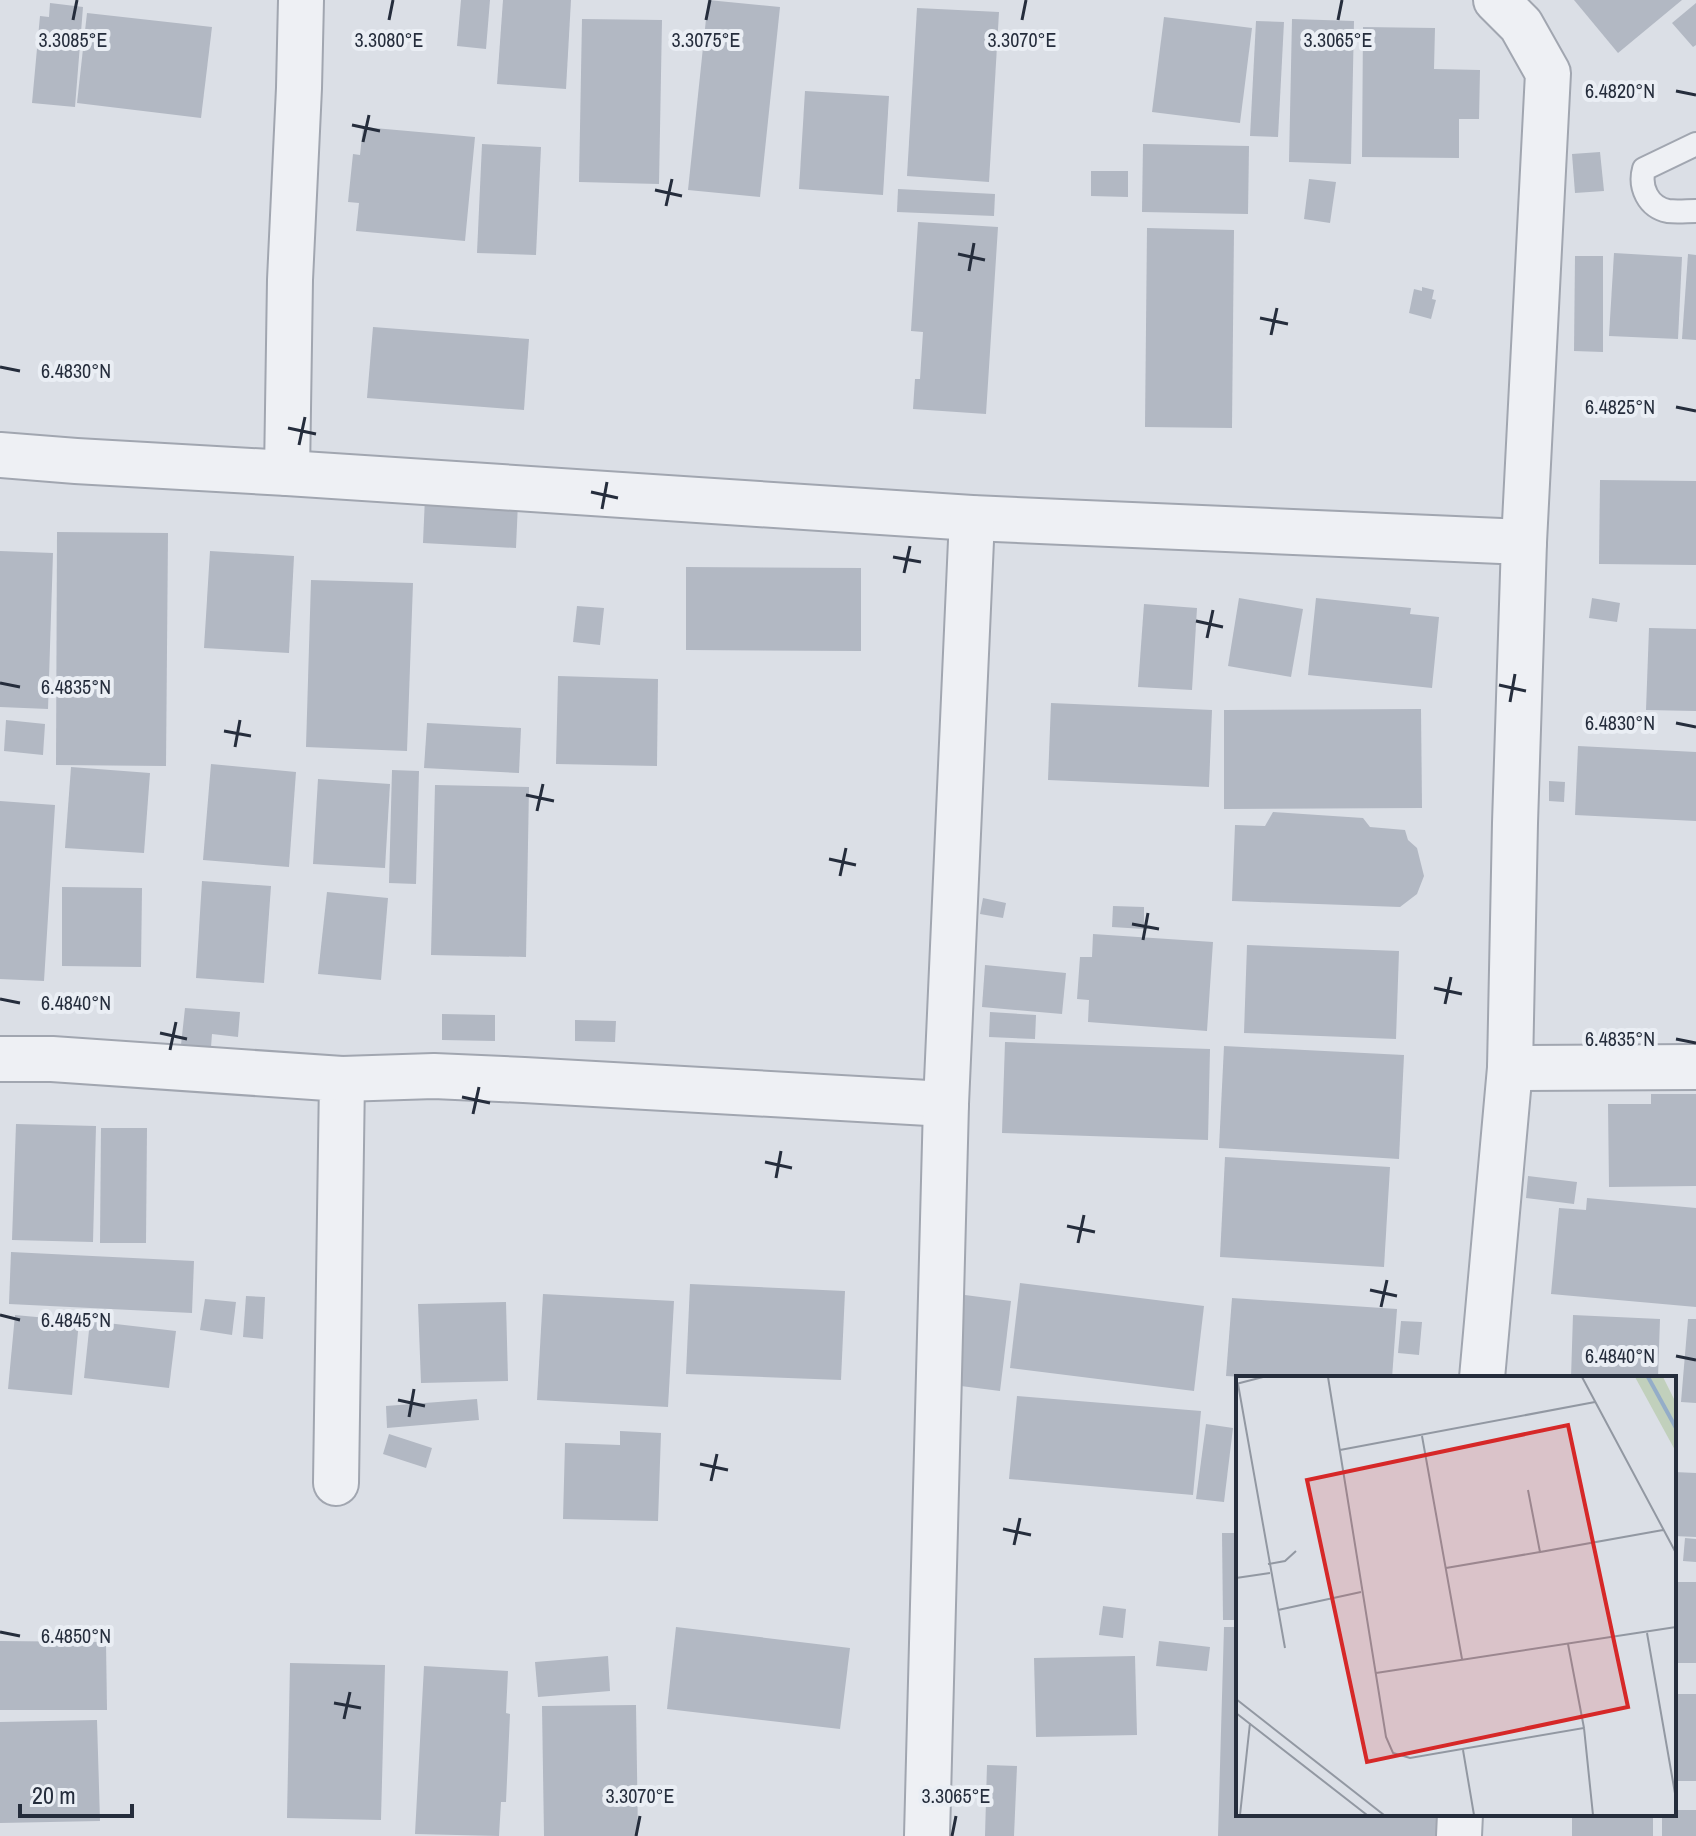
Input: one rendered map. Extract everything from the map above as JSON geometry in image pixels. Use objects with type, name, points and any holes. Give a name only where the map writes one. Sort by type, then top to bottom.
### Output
[{"type":"street","points":[[287,473],[290,280],[301,0]]},
{"type":"street","points":[[1482,1376],[1510,1068],[1524,542],[1548,73],[1521,25],[1496,0]]},
{"type":"street","points":[[0,455],[972,518],[1524,542]]},
{"type":"street","points":[[927,1836],[946,1104],[972,518]]},
{"type":"street","points":[[0,1059],[52,1059],[342,1079],[434,1076],[524,1080],[946,1104]]},
{"type":"street","points":[[1510,1068],[1696,1067]]},
{"type":"street","points":[[336,1483],[342,1079]]},
{"type":"street","points":[[1459,1836],[1460,1816]]},
{"type":"lane","points":[[1696,144],[1644,169],[1641,178],[1650,201],[1666,211],[1696,211]]},
{"type":"building","points":[[461,0],[490,0],[486,49],[457,46]]},
{"type":"building","points":[[503,0],[571,0],[566,89],[497,84]]},
{"type":"building","points":[[708,0],[780,7],[760,197],[688,190]]},
{"type":"building","points":[[1574,0],[1682,0],[1618,53]]},
{"type":"building","points":[[50,3],[83,7],[75,107],[32,103],[40,16],[49,17]]},
{"type":"building","points":[[1696,3],[1696,45],[1693,47],[1672,23]]},
{"type":"building","points":[[917,8],[999,12],[989,182],[907,176]]},
{"type":"building","points":[[87,13],[212,27],[201,118],[77,103]]},
{"type":"building","points":[[1164,17],[1252,28],[1240,123],[1152,112]]},
{"type":"building","points":[[582,19],[662,20],[659,184],[579,182]]},
{"type":"building","points":[[1292,19],[1354,21],[1351,164],[1289,162]]},
{"type":"building","points":[[1256,21],[1284,22],[1278,137],[1250,136]]},
{"type":"building","points":[[1363,27],[1435,28],[1434,69],[1480,70],[1479,119],[1459,119],[1459,158],[1362,157]]},
{"type":"building","points":[[805,91],[889,96],[883,195],[799,189]]},
{"type":"building","points":[[363,127],[475,137],[465,241],[356,231],[359,203],[348,202],[353,154],[360,155]]},
{"type":"building","points":[[482,144],[541,147],[536,255],[477,253]]},
{"type":"building","points":[[1143,144],[1249,146],[1248,214],[1142,212]]},
{"type":"building","points":[[1600,152],[1604,191],[1575,193],[1572,154]]},
{"type":"building","points":[[1091,171],[1128,171],[1128,197],[1091,196]]},
{"type":"building","points":[[1309,179],[1336,182],[1330,223],[1304,219]]},
{"type":"building","points":[[898,189],[995,194],[994,216],[897,212]]},
{"type":"building","points":[[918,222],[998,227],[986,414],[913,409],[915,379],[920,379],[923,332],[911,331]]},
{"type":"building","points":[[1147,228],[1234,230],[1232,428],[1145,427]]},
{"type":"building","points":[[1614,253],[1682,257],[1678,339],[1609,336]]},
{"type":"building","points":[[1688,254],[1696,255],[1696,340],[1682,339]]},
{"type":"building","points":[[1575,256],[1603,256],[1603,352],[1574,351]]},
{"type":"building","points":[[1422,287],[1434,290],[1432,299],[1436,300],[1431,319],[1409,313],[1414,289],[1422,291]]},
{"type":"building","points":[[373,327],[529,339],[524,410],[367,398]]},
{"type":"building","points":[[1600,480],[1696,481],[1696,565],[1599,564]]},
{"type":"building","points":[[425,497],[518,502],[516,548],[423,543]]},
{"type":"building","points":[[57,532],[168,533],[166,766],[56,765]]},
{"type":"building","points":[[0,551],[53,553],[48,709],[0,707]]},
{"type":"building","points":[[210,551],[294,556],[289,653],[204,648]]},
{"type":"building","points":[[686,567],[861,568],[861,651],[686,650]]},
{"type":"building","points":[[311,580],[413,583],[407,751],[306,747]]},
{"type":"building","points":[[1239,598],[1303,609],[1291,677],[1228,666]]},
{"type":"building","points":[[1316,598],[1411,608],[1410,614],[1439,617],[1432,688],[1308,675]]},
{"type":"building","points":[[1592,598],[1620,603],[1617,622],[1589,618]]},
{"type":"building","points":[[1144,604],[1197,608],[1192,690],[1138,687]]},
{"type":"building","points":[[577,606],[604,608],[600,645],[573,642]]},
{"type":"building","points":[[1649,628],[1696,629],[1696,711],[1646,710]]},
{"type":"building","points":[[558,676],[658,679],[657,766],[556,764]]},
{"type":"building","points":[[1051,703],[1212,710],[1209,787],[1048,780]]},
{"type":"building","points":[[1421,709],[1422,808],[1224,809],[1224,710]]},
{"type":"building","points":[[6,720],[45,724],[43,755],[4,751]]},
{"type":"building","points":[[427,723],[521,728],[519,773],[424,768]]},
{"type":"building","points":[[1578,746],[1696,752],[1696,821],[1575,815]]},
{"type":"building","points":[[211,764],[296,772],[289,867],[203,860]]},
{"type":"building","points":[[71,767],[150,773],[144,853],[65,848]]},
{"type":"building","points":[[392,770],[419,771],[416,884],[389,883]]},
{"type":"building","points":[[318,779],[390,784],[385,868],[313,864]]},
{"type":"building","points":[[1549,781],[1565,782],[1564,802],[1549,801]]},
{"type":"building","points":[[435,785],[529,787],[526,957],[431,955]]},
{"type":"building","points":[[0,801],[55,805],[44,981],[0,979]]},
{"type":"building","points":[[1273,812],[1363,818],[1370,827],[1405,830],[1408,840],[1417,848],[1424,876],[1417,894],[1400,907],[1232,901],[1235,825],[1265,826]]},
{"type":"building","points":[[202,881],[271,886],[264,983],[196,978]]},
{"type":"building","points":[[62,887],[142,888],[141,967],[62,966]]},
{"type":"building","points":[[327,892],[388,898],[381,980],[318,974]]},
{"type":"building","points":[[983,898],[1006,903],[1003,918],[980,914]]},
{"type":"building","points":[[1113,906],[1144,907],[1144,929],[1112,927]]},
{"type":"building","points":[[1093,934],[1213,942],[1207,1031],[1088,1022],[1089,1000],[1077,999],[1080,957],[1092,957]]},
{"type":"building","points":[[1247,945],[1399,951],[1396,1039],[1244,1033]]},
{"type":"building","points":[[985,965],[1066,973],[1062,1014],[982,1007]]},
{"type":"building","points":[[185,1008],[240,1012],[238,1037],[212,1034],[211,1047],[181,1045]]},
{"type":"building","points":[[990,1012],[1036,1015],[1035,1039],[989,1037]]},
{"type":"building","points":[[442,1014],[495,1015],[495,1041],[442,1040]]},
{"type":"building","points":[[575,1020],[616,1021],[615,1042],[575,1041]]},
{"type":"building","points":[[1005,1042],[1210,1049],[1208,1140],[1002,1133]]},
{"type":"building","points":[[1224,1046],[1404,1055],[1399,1159],[1219,1148]]},
{"type":"building","points":[[1651,1094],[1696,1094],[1696,1186],[1609,1187],[1608,1104],[1651,1104]]},
{"type":"building","points":[[16,1124],[96,1126],[93,1242],[12,1240]]},
{"type":"building","points":[[101,1128],[147,1128],[146,1243],[100,1243]]},
{"type":"building","points":[[1225,1157],[1390,1167],[1384,1267],[1220,1257]]},
{"type":"building","points":[[1528,1176],[1577,1182],[1574,1204],[1526,1198]]},
{"type":"building","points":[[1587,1198],[1696,1208],[1696,1307],[1551,1294],[1559,1208],[1586,1210]]},
{"type":"building","points":[[11,1252],[194,1261],[192,1313],[9,1304]]},
{"type":"building","points":[[1020,1283],[1204,1306],[1194,1391],[1010,1368]]},
{"type":"building","points":[[690,1284],[845,1291],[841,1380],[686,1374]]},
{"type":"building","points":[[543,1294],[674,1301],[668,1407],[537,1400]]},
{"type":"building","points":[[965,1295],[1011,1301],[1000,1391],[953,1385]]},
{"type":"building","points":[[246,1296],[265,1297],[263,1339],[243,1337]]},
{"type":"building","points":[[1232,1298],[1397,1309],[1392,1376],[1226,1376]]},
{"type":"building","points":[[205,1299],[236,1302],[232,1335],[200,1330]]},
{"type":"building","points":[[506,1302],[508,1381],[421,1383],[418,1304]]},
{"type":"building","points":[[15,1315],[79,1321],[72,1395],[8,1389]]},
{"type":"building","points":[[1573,1315],[1660,1319],[1658,1376],[1571,1376]]},
{"type":"building","points":[[1688,1319],[1696,1319],[1696,1403],[1681,1402]]},
{"type":"building","points":[[90,1321],[176,1331],[169,1388],[84,1378]]},
{"type":"building","points":[[1401,1321],[1422,1322],[1419,1355],[1398,1353]]},
{"type":"building","points":[[1017,1396],[1201,1411],[1193,1495],[1009,1479]]},
{"type":"building","points":[[477,1399],[479,1420],[387,1428],[386,1406]]},
{"type":"building","points":[[1206,1424],[1233,1428],[1224,1502],[1196,1499]]},
{"type":"building","points":[[620,1431],[661,1433],[658,1521],[563,1519],[565,1443],[620,1445]]},
{"type":"building","points":[[389,1434],[432,1448],[426,1468],[383,1454]]},
{"type":"building","points":[[1676,1472],[1696,1473],[1696,1537],[1676,1536]]},
{"type":"building","points":[[1222,1533],[1236,1533],[1236,1620],[1223,1620]]},
{"type":"building","points":[[1685,1538],[1696,1539],[1696,1562],[1683,1561]]},
{"type":"building","points":[[1677,1582],[1696,1582],[1696,1663],[1677,1663]]},
{"type":"building","points":[[1103,1606],[1126,1609],[1123,1638],[1099,1635]]},
{"type":"building","points":[[676,1627],[850,1648],[840,1729],[667,1709]]},
{"type":"building","points":[[1224,1627],[1236,1627],[1236,1816],[1438,1816],[1438,1836],[1218,1836]]},
{"type":"building","points":[[0,1641],[106,1642],[107,1710],[0,1710]]},
{"type":"building","points":[[1159,1641],[1210,1647],[1207,1671],[1156,1666]]},
{"type":"building","points":[[608,1656],[610,1691],[538,1697],[535,1662]]},
{"type":"building","points":[[1135,1656],[1137,1735],[1036,1737],[1034,1658]]},
{"type":"building","points":[[290,1663],[385,1665],[381,1820],[287,1818]]},
{"type":"building","points":[[424,1666],[508,1671],[506,1713],[510,1714],[506,1802],[501,1802],[499,1836],[415,1834]]},
{"type":"building","points":[[1676,1694],[1696,1694],[1696,1781],[1676,1781]]},
{"type":"building","points":[[636,1705],[638,1836],[544,1836],[542,1706]]},
{"type":"building","points":[[97,1720],[100,1821],[0,1823],[0,1722]]},
{"type":"building","points":[[987,1765],[1017,1766],[1014,1836],[985,1836]]},
{"type":"building","points":[[1676,1810],[1696,1810],[1696,1836],[1662,1836],[1662,1816],[1676,1816]]},
{"type":"building","points":[[1572,1818],[1653,1818],[1653,1836],[1572,1836]]}]
